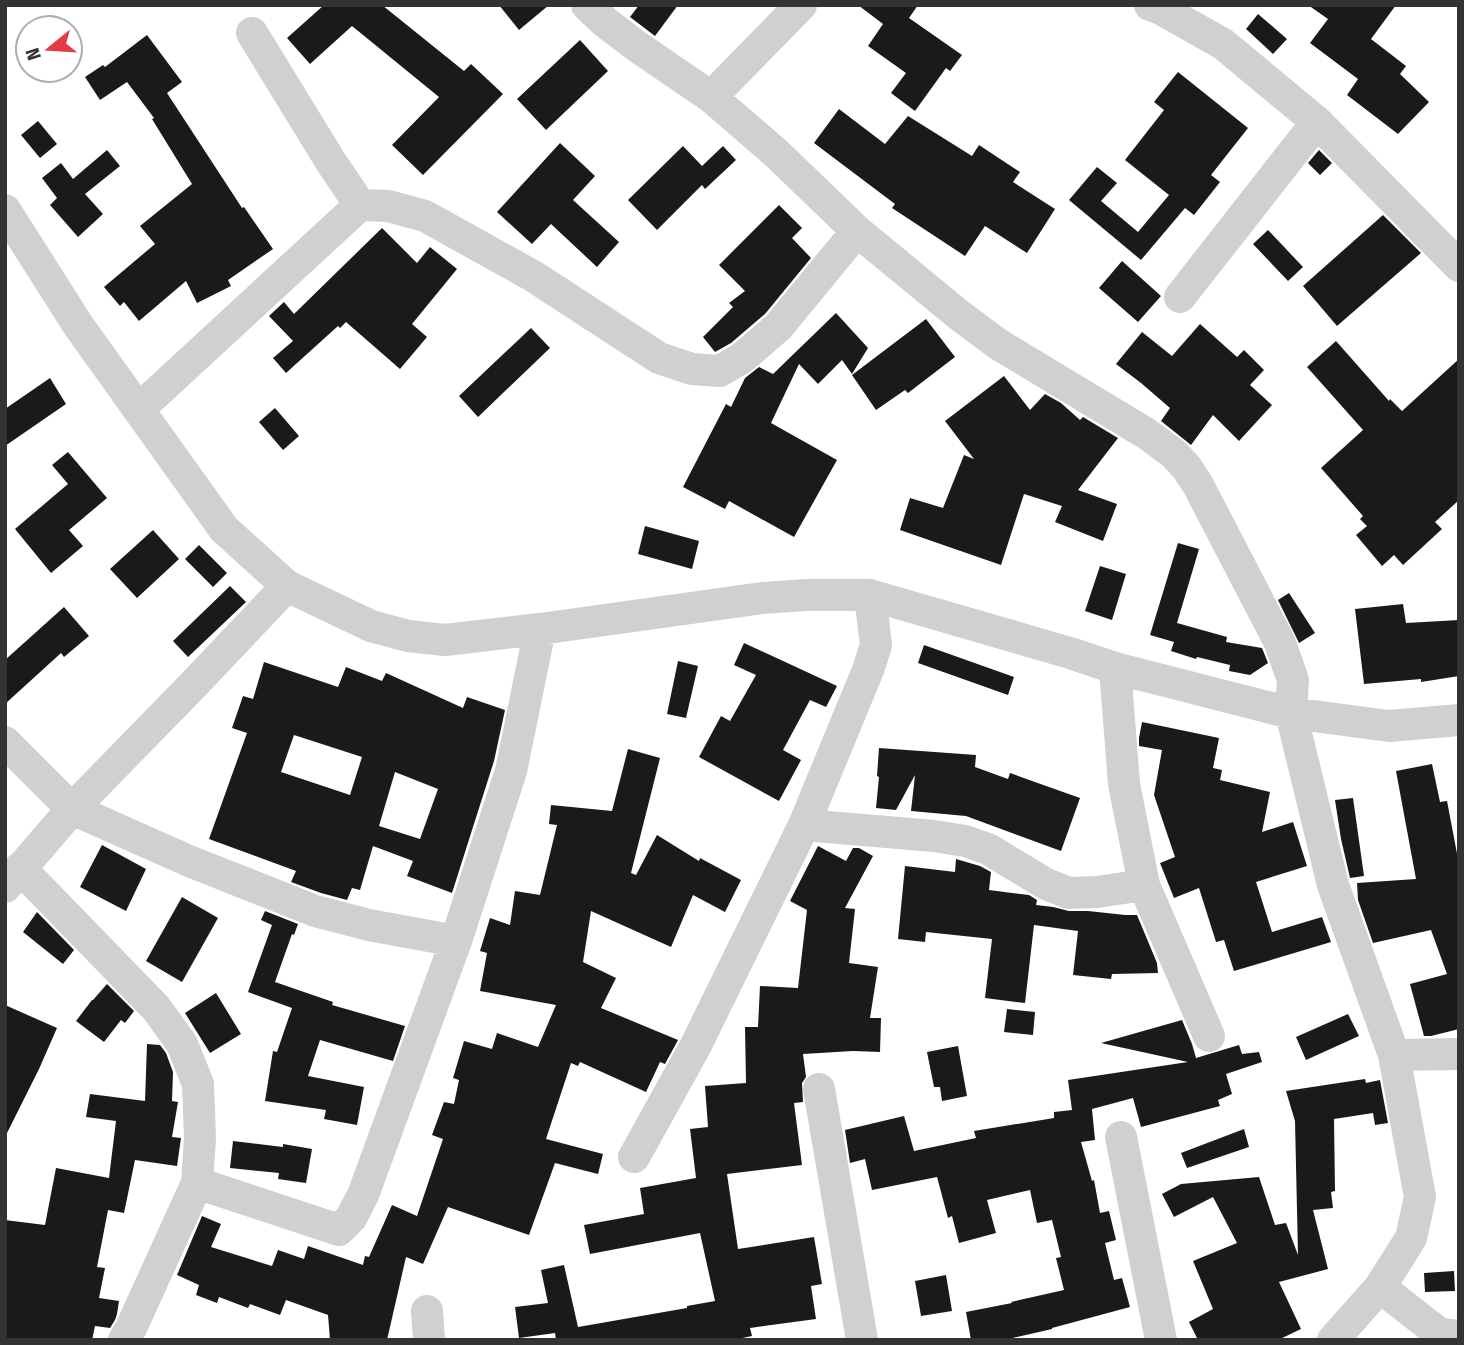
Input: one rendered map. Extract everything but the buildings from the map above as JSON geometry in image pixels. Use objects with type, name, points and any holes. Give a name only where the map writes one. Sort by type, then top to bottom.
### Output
[{"type":"street","points":[[587,5],[635,46],[711,97],[776,153],[857,231],[959,315],[988,337],[1147,434],[1174,454],[1198,485],[1280,643],[1293,680],[1291,713],[1334,885],[1394,1055],[1420,1198],[1411,1238],[1380,1287],[1333,1340]]},
{"type":"street","points":[[711,97],[801,5]]},
{"type":"street","points":[[1150,5],[1223,44],[1317,122],[1459,266]]},
{"type":"street","points":[[252,33],[360,205]]},
{"type":"street","points":[[1180,297],[1317,122]]},
{"type":"street","points":[[139,409],[360,205],[388,206],[425,216],[533,275],[659,358],[692,369],[720,371],[742,358],[778,327],[857,231]]},
{"type":"street","points":[[5,210],[78,325],[224,528],[287,586],[370,626],[408,636],[445,640],[762,598],[870,595],[1115,668],[1291,713],[1389,726],[1459,720]]},
{"type":"street","points":[[124,1340],[197,1184],[200,1138],[198,1084],[182,1044],[156,1009],[13,878],[72,810],[287,586]]},
{"type":"street","points":[[635,1157],[695,1047],[804,825],[876,645],[870,595]]},
{"type":"street","points":[[197,1184],[339,1230],[351,1219],[363,1195],[456,941],[511,771],[540,629]]},
{"type":"street","points":[[1115,668],[1124,784],[1144,885],[1209,1036]]},
{"type":"street","points":[[5,742],[72,810],[189,861],[316,911],[369,925],[456,941]]},
{"type":"street","points":[[804,825],[965,841],[988,849],[1046,884],[1069,893],[1144,885]]},
{"type":"street","points":[[1394,1055],[1459,1054]]},
{"type":"street","points":[[819,1089],[862,1340]]},
{"type":"street","points":[[1121,1137],[1161,1340]]},
{"type":"street","points":[[1380,1287],[1447,1337]]}]
